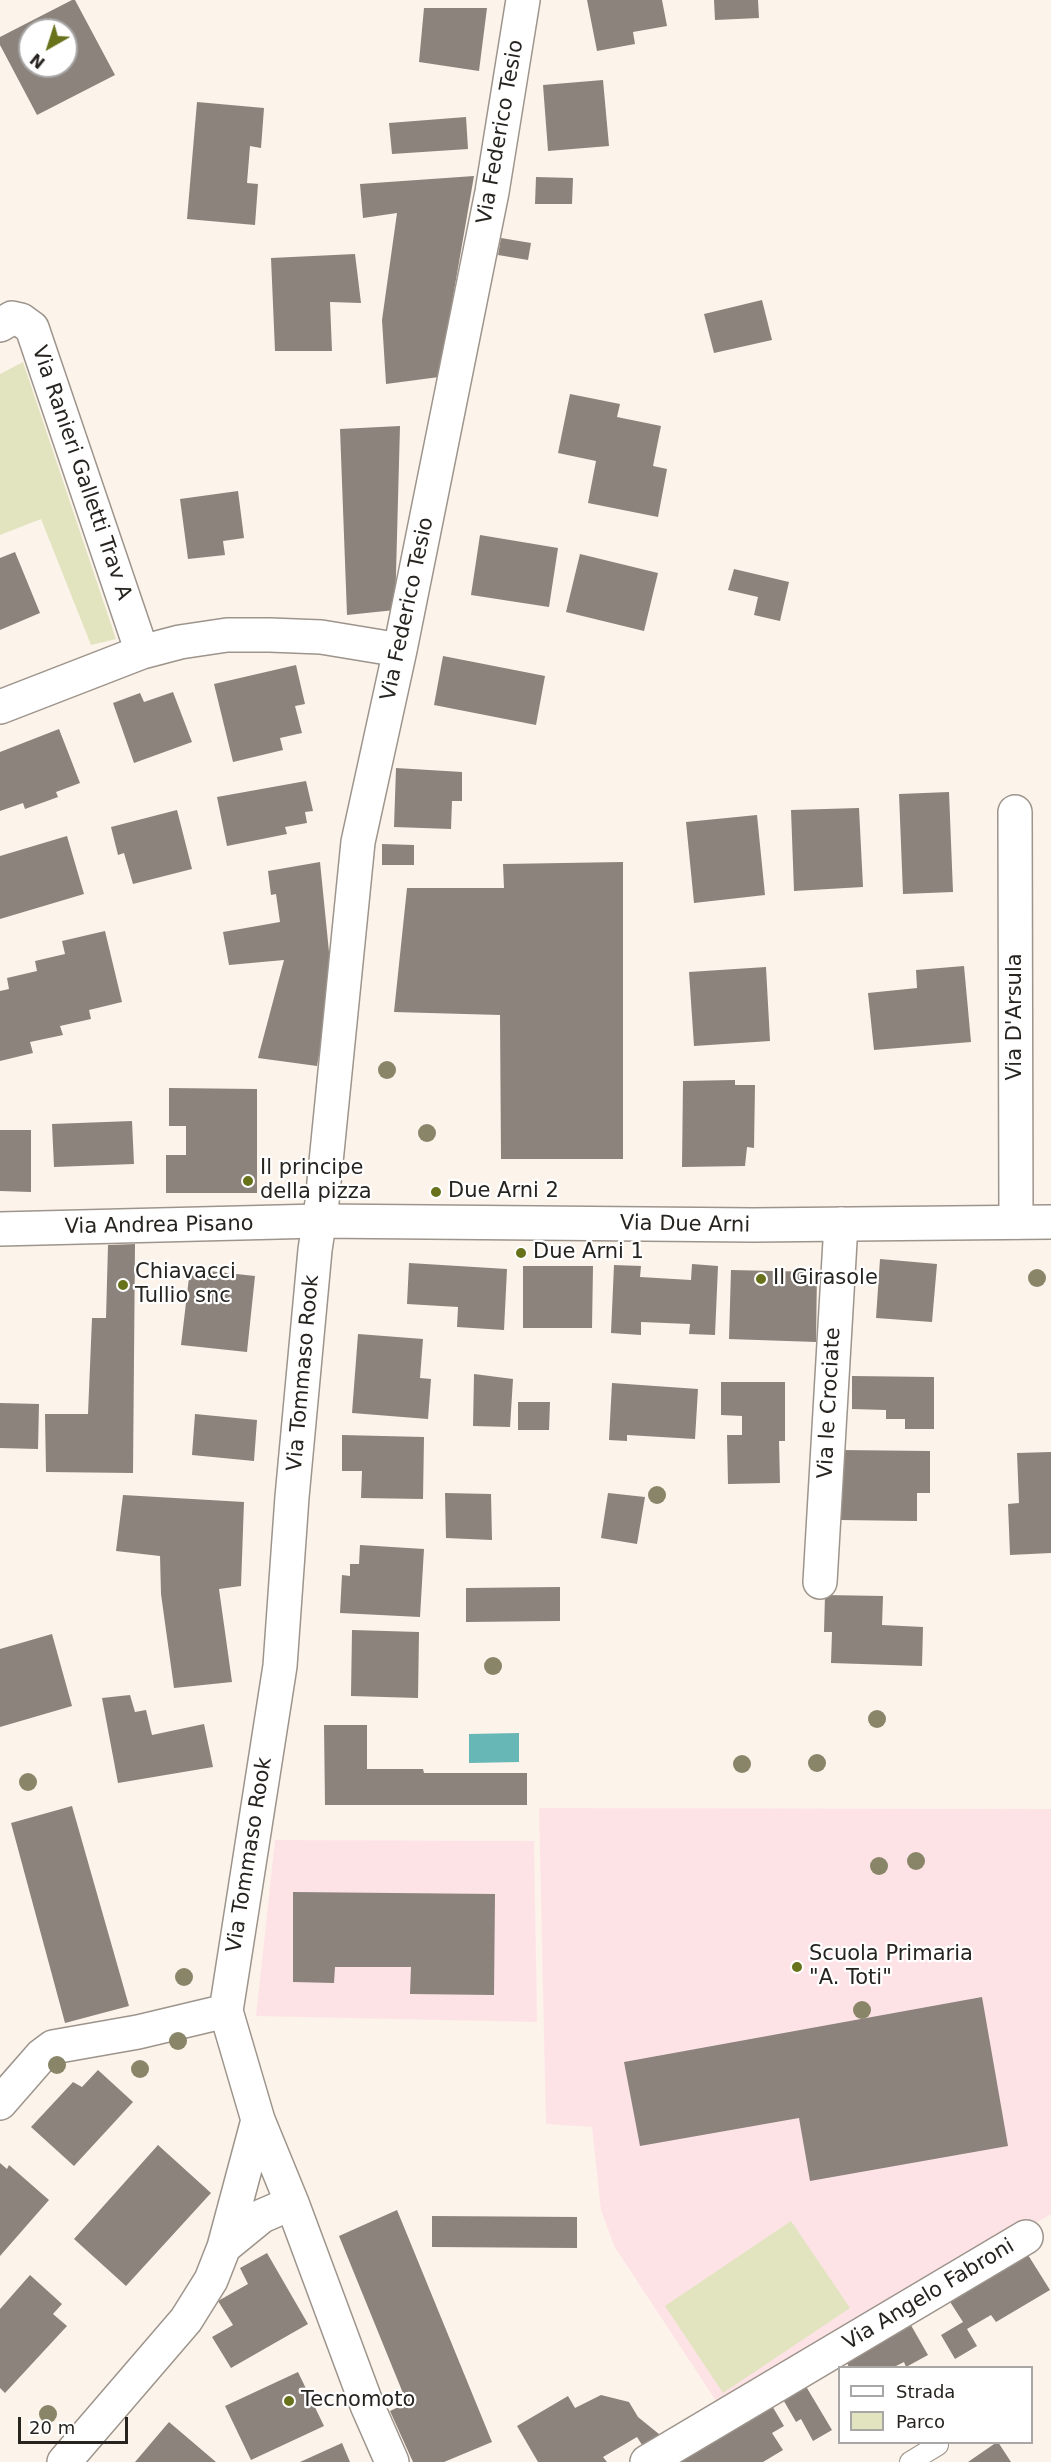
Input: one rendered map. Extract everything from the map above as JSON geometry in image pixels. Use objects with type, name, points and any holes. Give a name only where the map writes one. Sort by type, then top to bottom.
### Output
[{"type":"street","name":"Via Federico Tesio","points":[[319,1221],[358,843],[400,650],[492,192],[523,0]]},
{"type":"street","name":"Via Ranieri Galletti Trav A","points":[[0,325],[12,318],[21,320],[32,328],[142,652]]},
{"type":"street","points":[[0,707],[142,652],[180,642],[238,635],[321,637],[400,650]]},
{"type":"street","name":"Via D'Arsula","points":[[1015,812],[1016,1222]]},
{"type":"street","name":"Via Due Arni","points":[[319,1221],[753,1225],[1051,1222]]},
{"type":"street","name":"Via Andrea Pisano","points":[[0,1229],[319,1221]]},
{"type":"street","name":"Via Tommaso Rook","points":[[319,1221],[292,1497],[280,1666],[226,2011],[258,2120],[292,2203],[367,2405],[392,2462]]},
{"type":"street","name":"Via le Crociate","points":[[820,1582],[841,1224]]},
{"type":"street","points":[[0,2103],[41,2056],[53,2047],[138,2032],[226,2011]]},
{"type":"street","points":[[64,2462],[186,2320],[211,2280],[224,2247],[258,2120]]},
{"type":"street","points":[[224,2247],[256,2220],[292,2203]]},
{"type":"street","name":"Via Angelo Fabroni","points":[[647,2462],[1026,2237]]},
{"type":"lane","points":[[910,2462],[938,2445]]},
{"type":"shaded area","name":"Scuola Primaria \"A. Toti\"","points":[[539,1808],[1051,1809],[1051,2214],[722,2410],[614,2246],[601,2210],[592,2127],[546,2124]]},
{"type":"shaded area","points":[[275,1840],[534,1841],[537,2022],[256,2016]]},
{"type":"green space","points":[[23,362],[116,639],[91,645],[41,519],[0,535],[0,374]]},
{"type":"green space","points":[[791,2221],[850,2308],[723,2393],[665,2306]]},
{"type":"water","points":[[519,1733],[519,1762],[469,1763],[469,1734]]},
{"type":"building","points":[[75,0],[115,75],[37,115],[0,45],[0,37],[18,28],[18,78],[78,78],[78,18],[37,18]]},
{"type":"building","points":[[587,0],[662,0],[667,26],[633,32],[635,44],[597,51]]},
{"type":"building","points":[[714,0],[758,0],[759,18],[715,20]]},
{"type":"building","points":[[424,8],[487,8],[479,71],[419,62]]},
{"type":"building","points":[[603,80],[609,146],[548,151],[543,85]]},
{"type":"building","points":[[197,102],[264,108],[261,148],[250,146],[247,183],[258,184],[255,225],[187,219]]},
{"type":"building","points":[[466,117],[468,149],[392,154],[389,123]]},
{"type":"building","points":[[474,176],[439,377],[386,384],[382,320],[397,213],[363,218],[360,184]]},
{"type":"building","points":[[536,177],[573,178],[572,204],[535,204]]},
{"type":"building","points":[[501,238],[531,243],[528,260],[498,255]]},
{"type":"building","points":[[355,254],[361,303],[330,302],[332,351],[275,351],[271,258]]},
{"type":"building","points":[[762,300],[772,340],[714,353],[704,314]]},
{"type":"building","points":[[570,394],[620,404],[617,417],[661,426],[653,466],[667,469],[658,517],[588,503],[596,461],[558,453]]},
{"type":"building","points":[[400,426],[395,610],[347,615],[340,429]]},
{"type":"building","points":[[238,491],[244,538],[223,541],[225,555],[188,559],[180,499]]},
{"type":"building","points":[[480,535],[558,548],[549,607],[471,595]]},
{"type":"building","points":[[15,552],[40,613],[0,630],[0,558]]},
{"type":"building","points":[[580,554],[658,573],[644,631],[566,612]]},
{"type":"building","points":[[734,569],[789,582],[780,621],[754,615],[758,597],[728,590]]},
{"type":"building","points":[[443,656],[545,676],[536,725],[434,705]]},
{"type":"building","points":[[296,665],[305,704],[295,706],[302,733],[280,738],[283,750],[233,762],[214,684]]},
{"type":"building","points":[[173,692],[192,742],[134,763],[113,703],[140,693],[144,702]]},
{"type":"building","points":[[59,729],[80,783],[56,792],[58,797],[25,809],[23,803],[0,811],[0,752]]},
{"type":"building","points":[[396,768],[462,772],[462,801],[452,801],[451,829],[394,827]]},
{"type":"building","points":[[306,781],[313,811],[305,812],[307,823],[285,827],[287,834],[227,846],[217,797]]},
{"type":"building","points":[[949,792],[953,892],[903,894],[899,794]]},
{"type":"building","points":[[859,808],[863,887],[794,891],[791,810]]},
{"type":"building","points":[[177,810],[192,869],[133,884],[124,853],[118,855],[111,827]]},
{"type":"building","points":[[757,815],[765,895],[694,903],[686,822]]},
{"type":"building","points":[[67,836],[84,894],[0,919],[0,856]]},
{"type":"building","points":[[382,844],[414,845],[414,865],[382,865]]},
{"type":"building","points":[[320,862],[332,982],[317,1066],[258,1058],[284,960],[229,965],[223,932],[280,922],[276,894],[271,895],[268,871]]},
{"type":"building","points":[[623,862],[623,1159],[501,1159],[500,1015],[394,1012],[407,888],[504,888],[503,864]]},
{"type":"building","points":[[105,931],[122,1002],[89,1010],[91,1019],[60,1026],[63,1035],[30,1042],[33,1053],[0,1061],[0,991],[9,989],[7,978],[37,971],[35,961],[65,954],[62,941]]},
{"type":"building","points":[[964,966],[971,1042],[874,1050],[868,993],[917,988],[916,970]]},
{"type":"building","points":[[766,967],[770,1041],[694,1046],[689,972]]},
{"type":"building","points":[[735,1080],[735,1085],[755,1085],[754,1148],[747,1147],[745,1166],[682,1167],[683,1081]]},
{"type":"building","points":[[169,1088],[257,1089],[257,1193],[166,1193],[166,1155],[186,1155],[186,1126],[169,1126]]},
{"type":"building","points":[[132,1121],[134,1164],[54,1167],[52,1124]]},
{"type":"building","points":[[0,1130],[31,1130],[31,1192],[0,1191]]},
{"type":"building","points":[[135,1244],[133,1473],[46,1472],[45,1414],[88,1414],[92,1318],[106,1318],[108,1245]]},
{"type":"building","points":[[880,1259],[937,1264],[932,1322],[876,1318]]},
{"type":"building","points":[[409,1263],[507,1269],[504,1330],[457,1327],[458,1307],[407,1304]]},
{"type":"building","points":[[692,1264],[718,1266],[715,1335],[689,1334],[690,1324],[641,1322],[641,1335],[611,1333],[614,1265],[641,1266],[640,1277],[691,1280]]},
{"type":"building","points":[[523,1266],[593,1266],[592,1328],[523,1328]]},
{"type":"building","points":[[190,1269],[255,1276],[247,1352],[181,1345]]},
{"type":"building","points":[[731,1270],[817,1272],[816,1342],[729,1339]]},
{"type":"building","points":[[358,1334],[423,1339],[420,1378],[431,1379],[428,1419],[352,1413]]},
{"type":"building","points":[[474,1374],[513,1379],[510,1427],[473,1426]]},
{"type":"building","points":[[852,1376],[934,1377],[934,1429],[905,1429],[905,1419],[886,1419],[886,1410],[852,1409]]},
{"type":"building","points":[[721,1382],[785,1382],[785,1441],[779,1441],[780,1483],[728,1484],[727,1435],[742,1435],[742,1416],[721,1415]]},
{"type":"building","points":[[612,1383],[698,1389],[695,1439],[627,1435],[627,1441],[609,1440]]},
{"type":"building","points":[[518,1402],[550,1402],[549,1430],[518,1430]]},
{"type":"building","points":[[0,1403],[39,1404],[38,1449],[0,1448]]},
{"type":"building","points":[[195,1414],[257,1420],[254,1461],[192,1455]]},
{"type":"building","points":[[342,1435],[424,1437],[423,1499],[361,1498],[362,1471],[342,1471]]},
{"type":"building","points":[[840,1450],[930,1451],[930,1493],[917,1493],[917,1521],[840,1520]]},
{"type":"building","points":[[1051,1452],[1051,1553],[1010,1555],[1008,1504],[1019,1503],[1017,1453]]},
{"type":"building","points":[[445,1493],[491,1494],[492,1540],[446,1538]]},
{"type":"building","points":[[608,1493],[645,1497],[637,1544],[601,1538]]},
{"type":"building","points":[[123,1495],[244,1502],[241,1586],[219,1589],[232,1682],[174,1688],[161,1594],[160,1556],[116,1551]]},
{"type":"building","points":[[360,1545],[424,1549],[420,1617],[340,1613],[342,1575],[350,1576],[350,1564],[359,1564]]},
{"type":"building","points":[[560,1587],[560,1621],[466,1622],[466,1588]]},
{"type":"building","points":[[825,1595],[883,1596],[882,1625],[923,1627],[922,1666],[831,1663],[832,1632],[824,1632]]},
{"type":"building","points":[[352,1630],[419,1632],[418,1698],[351,1696]]},
{"type":"building","points":[[52,1634],[72,1706],[0,1727],[0,1649]]},
{"type":"building","points":[[130,1695],[135,1712],[146,1710],[152,1735],[204,1724],[213,1767],[118,1783],[102,1698]]},
{"type":"building","points":[[324,1725],[367,1725],[367,1769],[423,1769],[424,1773],[527,1773],[527,1805],[325,1805]]},
{"type":"building","points":[[72,1806],[129,2006],[65,2023],[11,1823]]},
{"type":"building","points":[[293,1892],[495,1894],[494,1995],[410,1994],[411,1967],[335,1967],[334,1983],[293,1982]]},
{"type":"building","points":[[982,1997],[1008,2146],[810,2181],[799,2118],[640,2146],[624,2062]]},
{"type":"building","points":[[98,2070],[133,2102],[74,2166],[31,2127],[73,2082],[82,2087]]},
{"type":"building","points":[[158,2145],[211,2193],[126,2286],[74,2239]]},
{"type":"building","points":[[0,2163],[7,2169],[9,2165],[49,2200],[0,2256]]},
{"type":"building","points":[[397,2210],[492,2442],[444,2462],[413,2462],[390,2411],[407,2403],[339,2236]]},
{"type":"building","points":[[432,2216],[577,2217],[577,2248],[432,2247]]},
{"type":"building","points":[[1023,2247],[1050,2290],[996,2322],[991,2315],[967,2329],[977,2346],[955,2359],[941,2335],[963,2322],[945,2294]]},
{"type":"building","points":[[267,2253],[308,2324],[231,2368],[212,2337],[233,2325],[218,2301],[248,2284],[240,2268]]},
{"type":"building","points":[[30,2275],[62,2304],[53,2314],[67,2326],[5,2393],[0,2388],[0,2309]]},
{"type":"building","points":[[908,2320],[928,2355],[908,2366],[904,2362],[896,2366],[848,2366],[842,2354]]},
{"type":"building","points":[[298,2372],[324,2426],[251,2460],[225,2406]]},
{"type":"building","points":[[804,2383],[832,2430],[813,2441],[801,2419],[796,2422],[781,2396]]},
{"type":"building","points":[[601,2395],[629,2402],[638,2417],[670,2443],[649,2456],[637,2437],[603,2457],[607,2462],[538,2462],[517,2426],[568,2396],[575,2408]]},
{"type":"building","points":[[768,2399],[784,2426],[772,2433],[783,2450],[763,2462],[661,2462]]},
{"type":"building","points":[[169,2422],[216,2462],[135,2462]]},
{"type":"building","points":[[342,2443],[350,2462],[300,2462]]},
{"type":"building","points":[[994,2444],[999,2444],[1011,2462],[968,2462]]},
{"type":"place","name":"Il principe della pizza","points":[[248,1181]]},
{"type":"place","name":"Due Arni 2","points":[[436,1192]]},
{"type":"place","name":"Due Arni 1","points":[[521,1253]]},
{"type":"place","name":"Il Girasole","points":[[761,1279]]},
{"type":"place","name":"Chiavacci Tullio snc","points":[[123,1285]]},
{"type":"place","name":"Scuola Primaria \"A. Toti\"","points":[[797,1967]]},
{"type":"place","name":"Tecnomoto","points":[[289,2401]]}]
